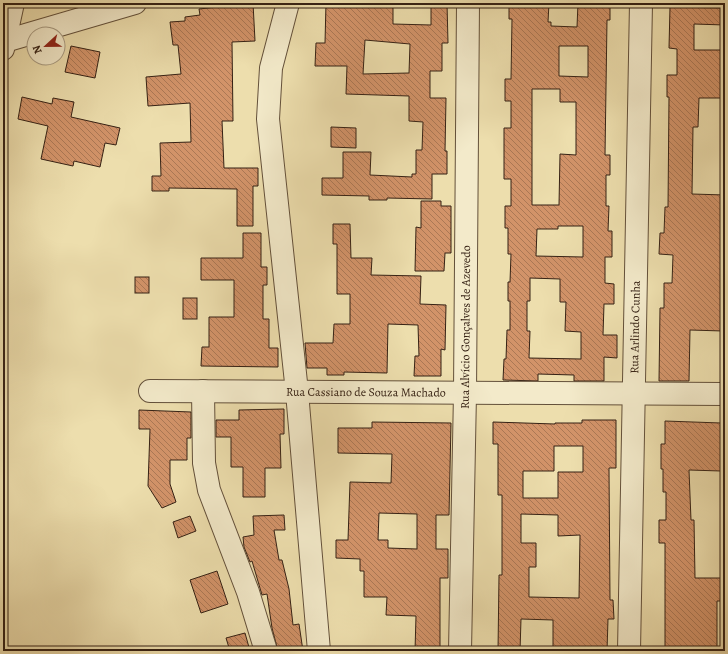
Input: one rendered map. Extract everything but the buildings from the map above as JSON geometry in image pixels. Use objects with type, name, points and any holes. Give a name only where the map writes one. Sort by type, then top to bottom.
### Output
[{"type":"street","points":[[13,3],[4,45],[135,3]]},
{"type":"street","points":[[288,3],[271,68],[268,120],[297,392],[319,651]]},
{"type":"street","name":"Rua Alvício Gonçalves de Azevedo","points":[[460,651],[465,393],[468,3]]},
{"type":"street","name":"Rua Arlindo Cunha","points":[[629,651],[635,394],[641,3]]},
{"type":"street","name":"Rua Cassiano de Souza Machado","points":[[150,391],[725,394]]},
{"type":"street","points":[[203,391],[204,463],[209,490],[248,592],[266,651]]}]
